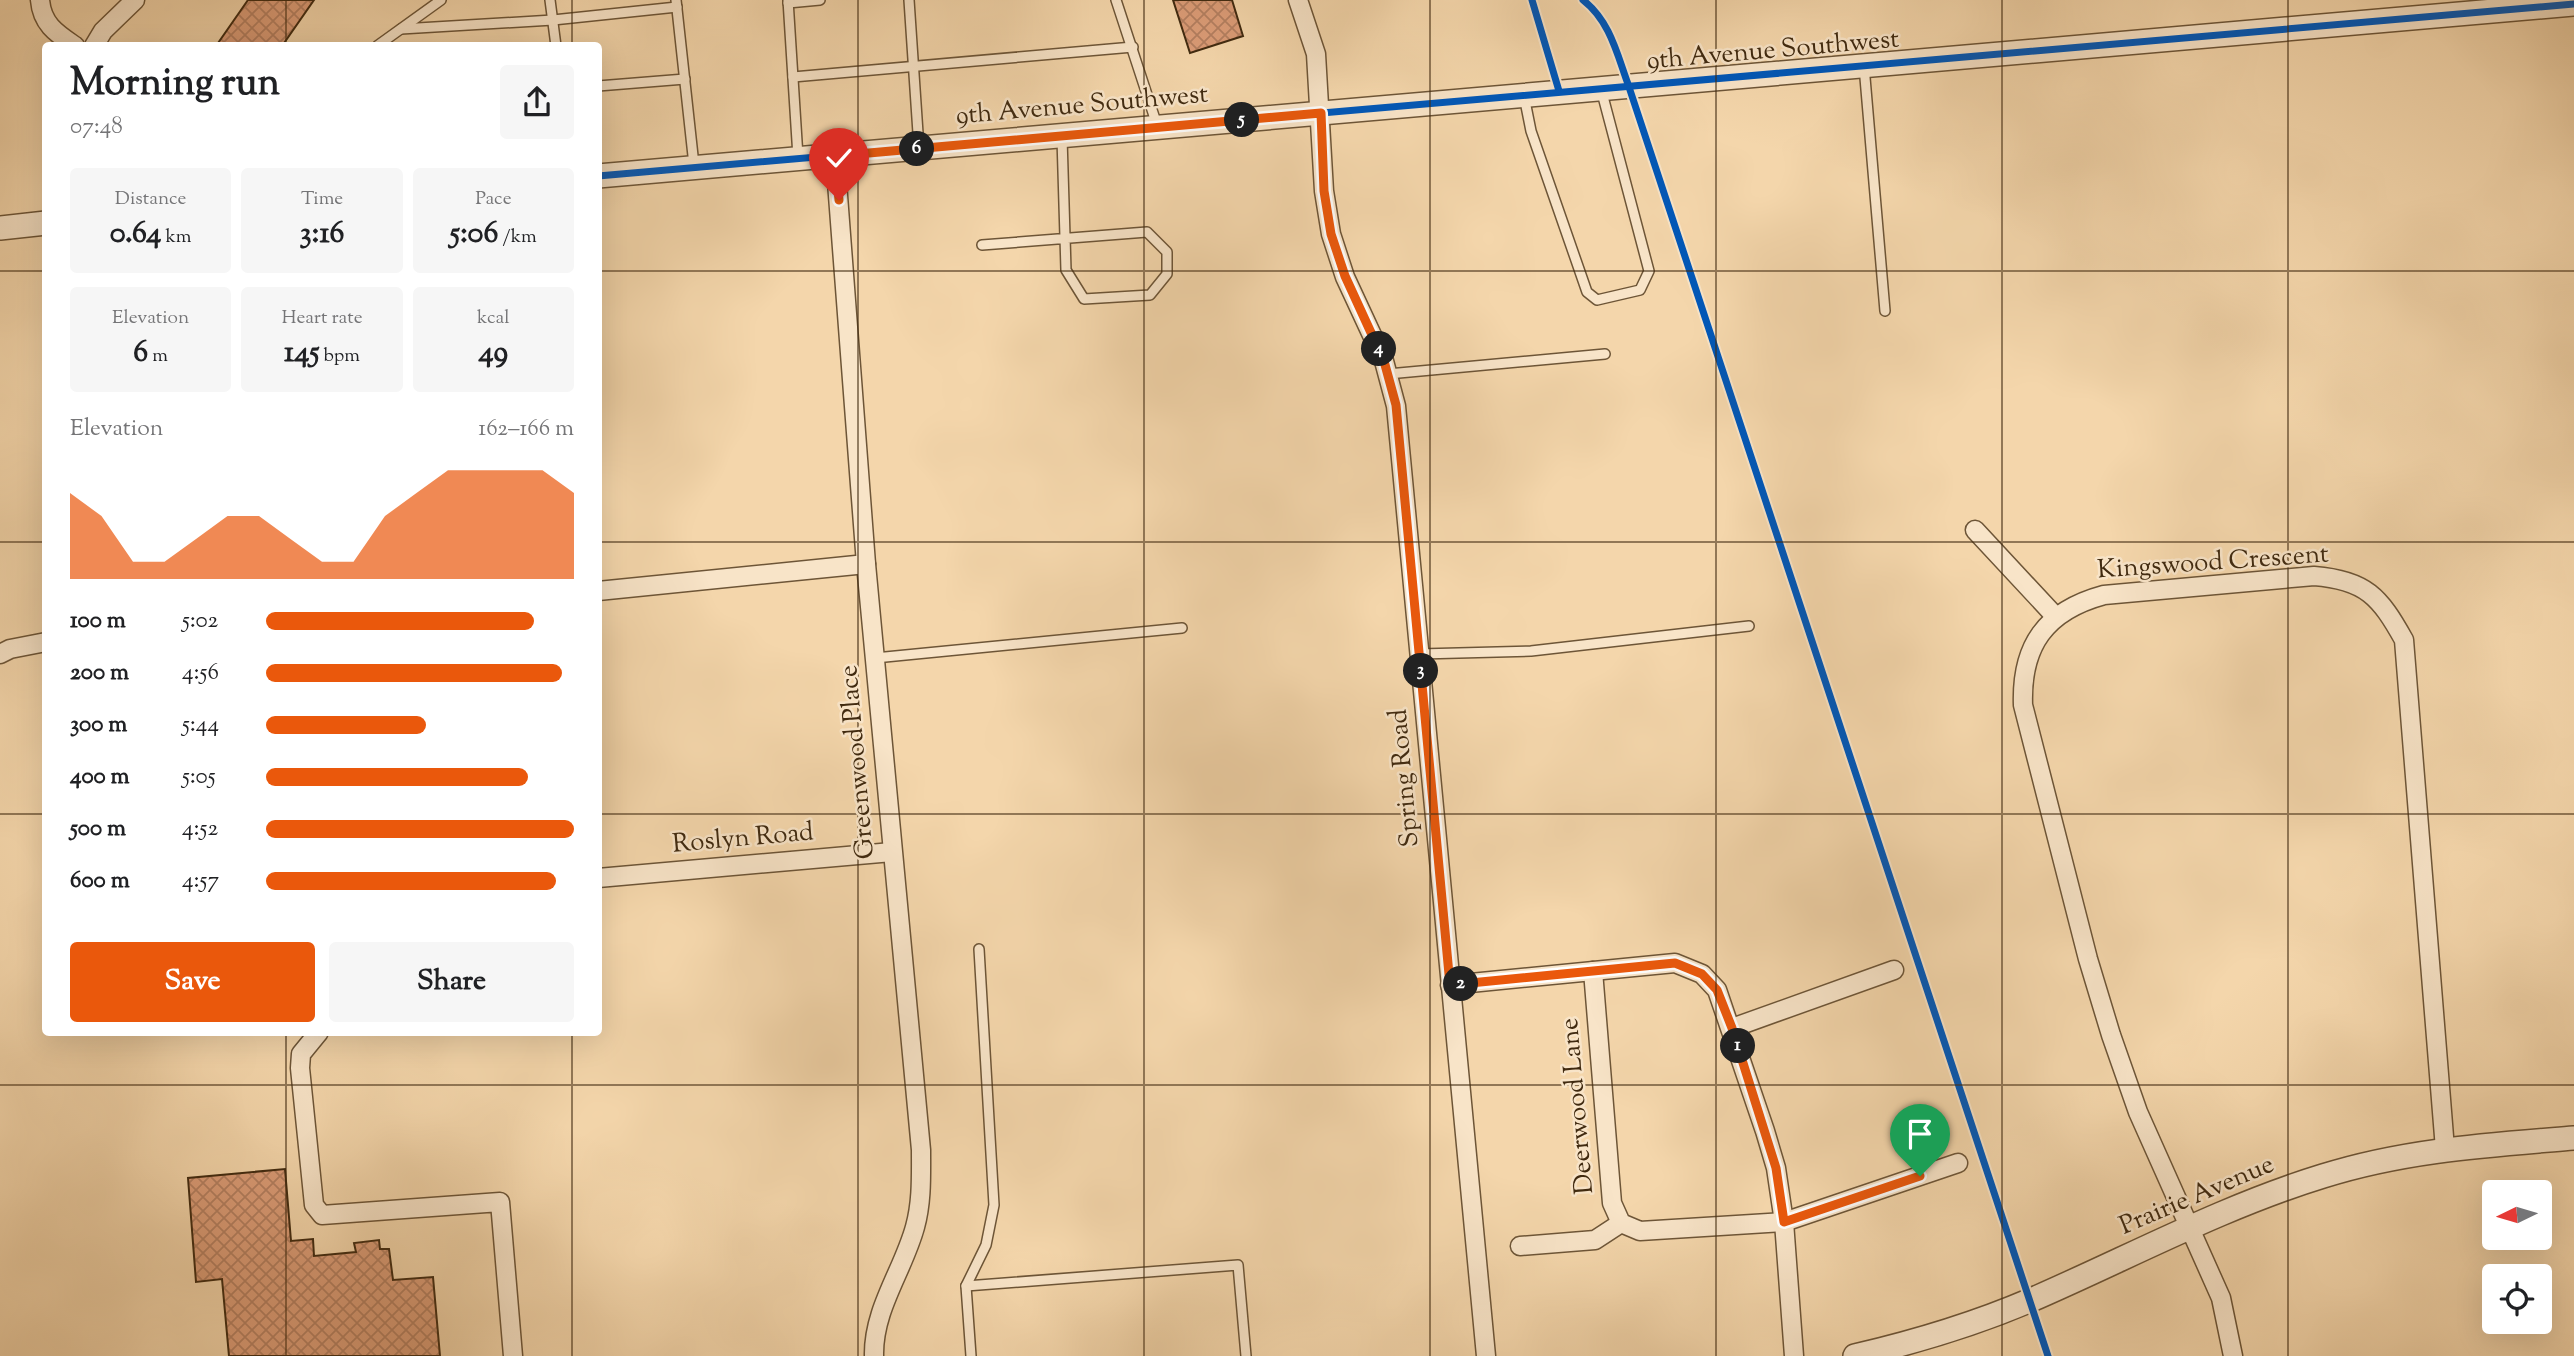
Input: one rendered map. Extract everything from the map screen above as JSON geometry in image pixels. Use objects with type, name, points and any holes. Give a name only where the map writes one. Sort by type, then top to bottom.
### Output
[{"type":"street","points":[[40,0],[41,12],[47,26],[69,42]]},
{"type":"street","points":[[96,42],[103,31],[135,0]]},
{"type":"street","name":"Spring Road","points":[[1298,0],[1316,54],[1324,191],[1331,234],[1345,276],[1388,374],[1396,405],[1486,1356]]},
{"type":"street","name":"9th Avenue Southwest","points":[[602,176],[2574,4]]},
{"type":"street","name":"Greenwood Place","points":[[835,156],[866,564],[921,1150],[921,1188],[915,1227],[883,1303],[874,1356]]},
{"type":"street","points":[[0,228],[42,223]]},
{"type":"street","points":[[1975,530],[2055,616]]},
{"type":"street","points":[[602,591],[866,564]]},
{"type":"street","name":"Kingswood Crescent","points":[[2232,1356],[2221,1298],[2138,1112],[2111,1035],[2088,959],[2023,705],[2022,678],[2029,651],[2055,616],[2082,601],[2104,595],[2314,576],[2339,578],[2362,586],[2382,603],[2404,640],[2445,1149]]},
{"type":"street","points":[[0,654],[10,649],[42,643]]},
{"type":"street","name":"Roslyn Road","points":[[602,878],[892,852]]},
{"type":"street","points":[[1450,985],[1675,963],[1702,974],[1717,990],[1732,1028],[1776,1168],[1784,1222],[1794,1356]]},
{"type":"street","points":[[1732,1028],[1894,970]]},
{"type":"street","name":"Deerwood Lane","points":[[1593,971],[1612,1203],[1621,1223],[1640,1231],[1784,1222],[1958,1163]]},
{"type":"street","points":[[316,1036],[302,1054],[300,1068],[314,1205],[322,1215],[500,1202],[513,1356]]},
{"type":"street","name":"Prairie Avenue","points":[[1855,1356],[1951,1329],[2029,1301],[2191,1227],[2323,1176],[2370,1163],[2445,1149],[2574,1138]]},
{"type":"street","points":[[1520,1246],[1595,1240],[1621,1223]]},
{"type":"lane","points":[[383,42],[441,0]]},
{"type":"lane","points":[[550,0],[556,42]]},
{"type":"lane","points":[[799,159],[788,1],[820,0]]},
{"type":"lane","points":[[909,0],[919,149]]},
{"type":"lane","points":[[1115,0],[1133,47],[1157,128]]},
{"type":"lane","points":[[401,29],[553,20],[676,3],[695,168]]},
{"type":"lane","points":[[793,76],[1133,47]]},
{"type":"lane","points":[[1864,64],[1885,311]]},
{"type":"lane","points":[[602,86],[685,79]]},
{"type":"lane","points":[[1524,94],[1531,131],[1587,292],[1597,300],[1640,290],[1649,271],[1601,87]]},
{"type":"lane","points":[[982,245],[1065,237],[1147,232],[1167,252],[1167,274],[1150,295],[1084,299],[1066,270],[1065,237],[1062,136]]},
{"type":"lane","points":[[1388,374],[1605,354]]},
{"type":"lane","points":[[1420,654],[1531,651],[1749,626]]},
{"type":"lane","points":[[875,658],[1182,628]]},
{"type":"lane","points":[[971,1356],[966,1286],[986,1245],[994,1205],[979,949]]},
{"type":"lane","points":[[966,1286],[1238,1265],[1247,1356]]},
{"type":"building","points":[[248,0],[314,0],[285,42],[219,42]]},
{"type":"building","points":[[1173,0],[1232,0],[1243,36],[1190,53]]},
{"type":"building","points":[[285,1169],[291,1241],[313,1239],[314,1256],[356,1252],[354,1243],[379,1240],[380,1249],[389,1249],[393,1280],[433,1277],[440,1356],[229,1356],[222,1279],[196,1282],[188,1178]]},
{"type":"cycle path","points":[[1532,0],[1559,91]]},
{"type":"cycle path","points":[[1583,0],[1606,28],[1628,84],[2048,1356]]},
{"type":"cycle path","points":[[602,176],[2574,4]]},
{"type":"route","points":[[839,200],[835,156],[1321,113],[1324,191],[1331,234],[1345,276],[1384,361],[1396,405],[1450,985],[1675,963],[1702,974],[1717,990],[1732,1028],[1776,1168],[1784,1222],[1920,1176]]}]
